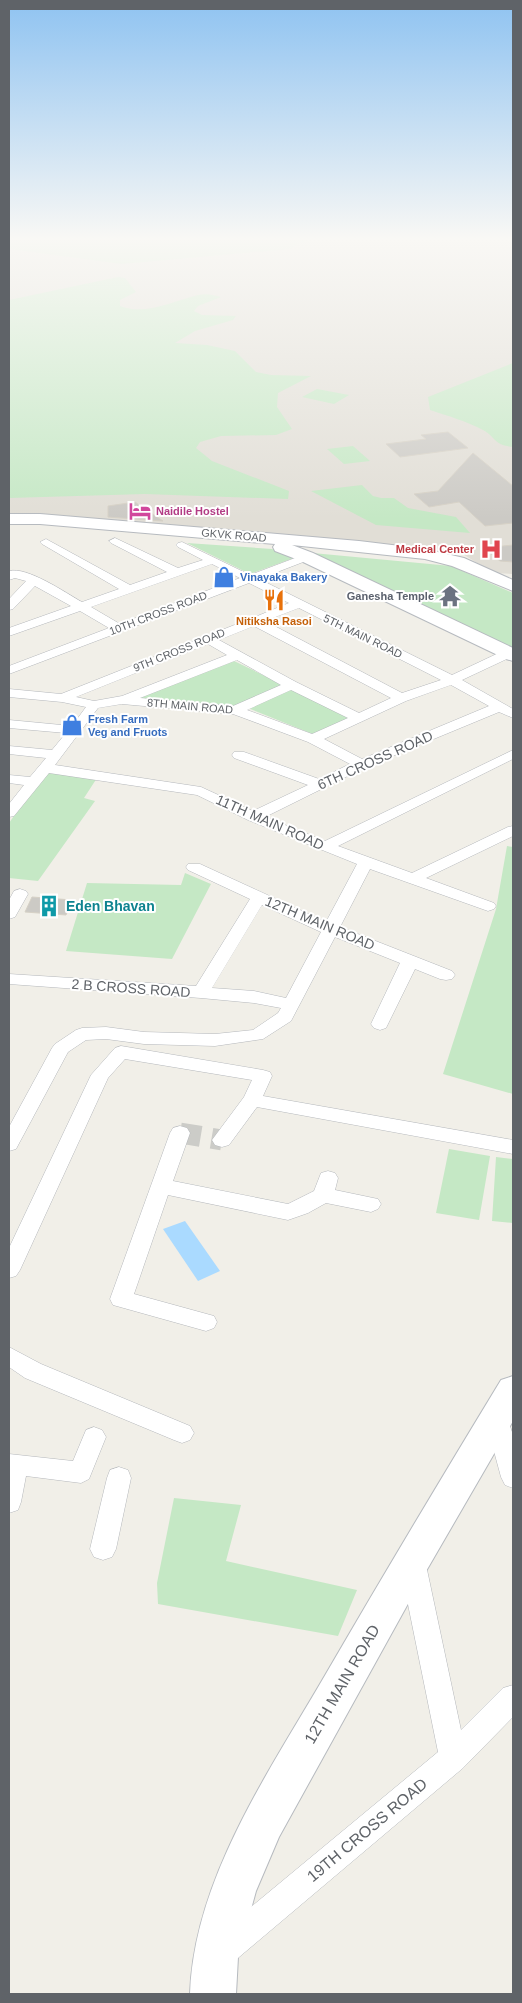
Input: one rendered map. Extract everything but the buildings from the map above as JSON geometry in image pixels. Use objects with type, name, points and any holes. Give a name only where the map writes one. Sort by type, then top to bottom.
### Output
[{"type":"main road","name":"GKVK ROAD","points":[[9,519],[40,519],[458,562],[513,586]]},
{"type":"main road","name":"GKVK ROAD","points":[[9,524],[43,524],[269,543]]},
{"type":"main road","points":[[269,543],[307,557],[511,654]]},
{"type":"main road","name":"12TH MAIN ROAD","points":[[214,1976],[234,1888],[264,1822],[412,1561],[505,1404]]},
{"type":"street","points":[[115,541],[178,573]]},
{"type":"street","points":[[46,542],[129,590]]},
{"type":"street","name":"5TH MAIN ROAD","points":[[182,545],[452,680],[513,714]]},
{"type":"street","name":"10TH CROSS ROAD","points":[[9,670],[307,557]]},
{"type":"street","points":[[9,632],[213,560]]},
{"type":"street","points":[[9,577],[13,573],[34,580],[118,628]]},
{"type":"street","points":[[9,606],[34,580]]},
{"type":"street","name":"9TH CROSS ROAD","points":[[62,698],[253,620],[298,604]]},
{"type":"street","points":[[253,620],[401,698]]},
{"type":"street","points":[[208,639],[291,686],[359,718]]},
{"type":"street","points":[[313,738],[401,698],[452,680],[511,654]]},
{"type":"street","points":[[122,700],[236,656]]},
{"type":"street","points":[[235,710],[291,686]]},
{"type":"street","name":"8TH MAIN ROAD","points":[[9,693],[62,698],[94,705],[122,700],[235,710],[313,738],[361,764]]},
{"type":"street","points":[[9,813],[57,755],[94,705]]},
{"type":"street","name":"6TH CROSS ROAD","points":[[253,817],[361,764],[499,707]]},
{"type":"street","points":[[9,724],[76,730]]},
{"type":"street","points":[[9,750],[57,755]]},
{"type":"street","points":[[325,847],[513,754]]},
{"type":"street","points":[[239,755],[320,784]]},
{"type":"street","name":"11TH MAIN ROAD","points":[[45,768],[201,791],[253,817],[325,847],[488,906]]},
{"type":"street","points":[[9,780],[33,782]]},
{"type":"street","points":[[414,878],[513,830]]},
{"type":"street","points":[[9,1144],[61,1048],[82,1034],[106,1033],[144,1038],[216,1040],[257,1035],[284,1017],[366,861]]},
{"type":"street","name":"12TH MAIN ROAD","points":[[194,867],[329,929],[446,975]]},
{"type":"street","points":[[9,914],[20,894]]},
{"type":"street","points":[[201,992],[259,897]]},
{"type":"street","points":[[380,1024],[410,961]]},
{"type":"street","name":"2 B CROSS ROAD","points":[[9,979],[201,992],[254,997],[291,1005]]},
{"type":"street","points":[[9,1270],[100,1075],[121,1052],[263,1076],[252,1100],[222,1140]]},
{"type":"street","points":[[252,1100],[513,1147]]},
{"type":"street","points":[[180,1133],[121,1299],[206,1322]]},
{"type":"street","points":[[162,1186],[288,1212],[301,1208],[326,1187],[371,1204]]},
{"type":"street","points":[[9,1356],[33,1371],[182,1433]]},
{"type":"street","points":[[505,1404],[513,1477]]},
{"type":"street","points":[[9,1502],[12,1464],[81,1472],[94,1437]]},
{"type":"street","points":[[103,1549],[119,1478]]},
{"type":"street","points":[[412,1561],[453,1758]]},
{"type":"street","name":"19TH CROSS ROAD","points":[[214,1976],[453,1758],[513,1698]]},
{"type":"shaded area","points":[[9,331],[513,331],[513,574],[493,573],[458,551],[50,516],[9,516]]},
{"type":"green space","points":[[9,331],[194,331],[175,343],[207,345],[235,351],[256,372],[271,375],[311,376],[278,393],[277,407],[292,429],[276,435],[221,436],[200,442],[196,448],[212,461],[289,491],[288,499],[145,494],[9,498]]},
{"type":"green space","points":[[513,363],[513,447],[498,443],[477,427],[430,410],[428,397]]},
{"type":"green space","points":[[317,389],[349,395],[334,404],[302,397]]},
{"type":"green space","points":[[353,446],[370,461],[344,464],[327,449]]},
{"type":"green space","points":[[362,485],[373,496],[394,498],[408,508],[456,517],[470,533],[376,525],[311,491]]},
{"type":"green space","points":[[187,543],[272,549],[294,558],[250,574]]},
{"type":"green space","points":[[302,552],[451,566],[513,593],[513,650]]},
{"type":"green space","points":[[234,661],[350,717],[315,735],[248,708],[139,698]]},
{"type":"green space","points":[[45,772],[97,778],[84,798],[95,801],[38,881],[9,878],[9,823]]},
{"type":"green space","points":[[507,846],[513,847],[513,1094],[443,1074],[496,909]]},
{"type":"green space","points":[[185,873],[211,884],[172,959],[66,951],[87,883],[181,885]]},
{"type":"green space","points":[[449,1149],[490,1156],[479,1220],[436,1213]]},
{"type":"green space","points":[[496,1157],[513,1159],[513,1223],[492,1221]]},
{"type":"green space","points":[[174,1498],[241,1505],[226,1561],[357,1590],[338,1636],[158,1604],[157,1583]]},
{"type":"water","points":[[185,1221],[220,1271],[198,1281],[163,1229]]},
{"type":"tunnel","points":[[180,1133],[222,1140]]},
{"type":"place","name":"Naidile Hostel","points":[[140,511]]},
{"type":"place","name":"Medical Center","points":[[491,549]]},
{"type":"place","name":"Vinayaka Bakery","points":[[224,577]]},
{"type":"place","name":"Ganesha Temple","points":[[450,596]]},
{"type":"place","name":"Nitiksha Rasoi","points":[[274,600]]},
{"type":"place","name":"Fresh Farm Veg and Fruots","points":[[72,725]]},
{"type":"place","name":"Eden Bhavan","points":[[49,906]]}]
